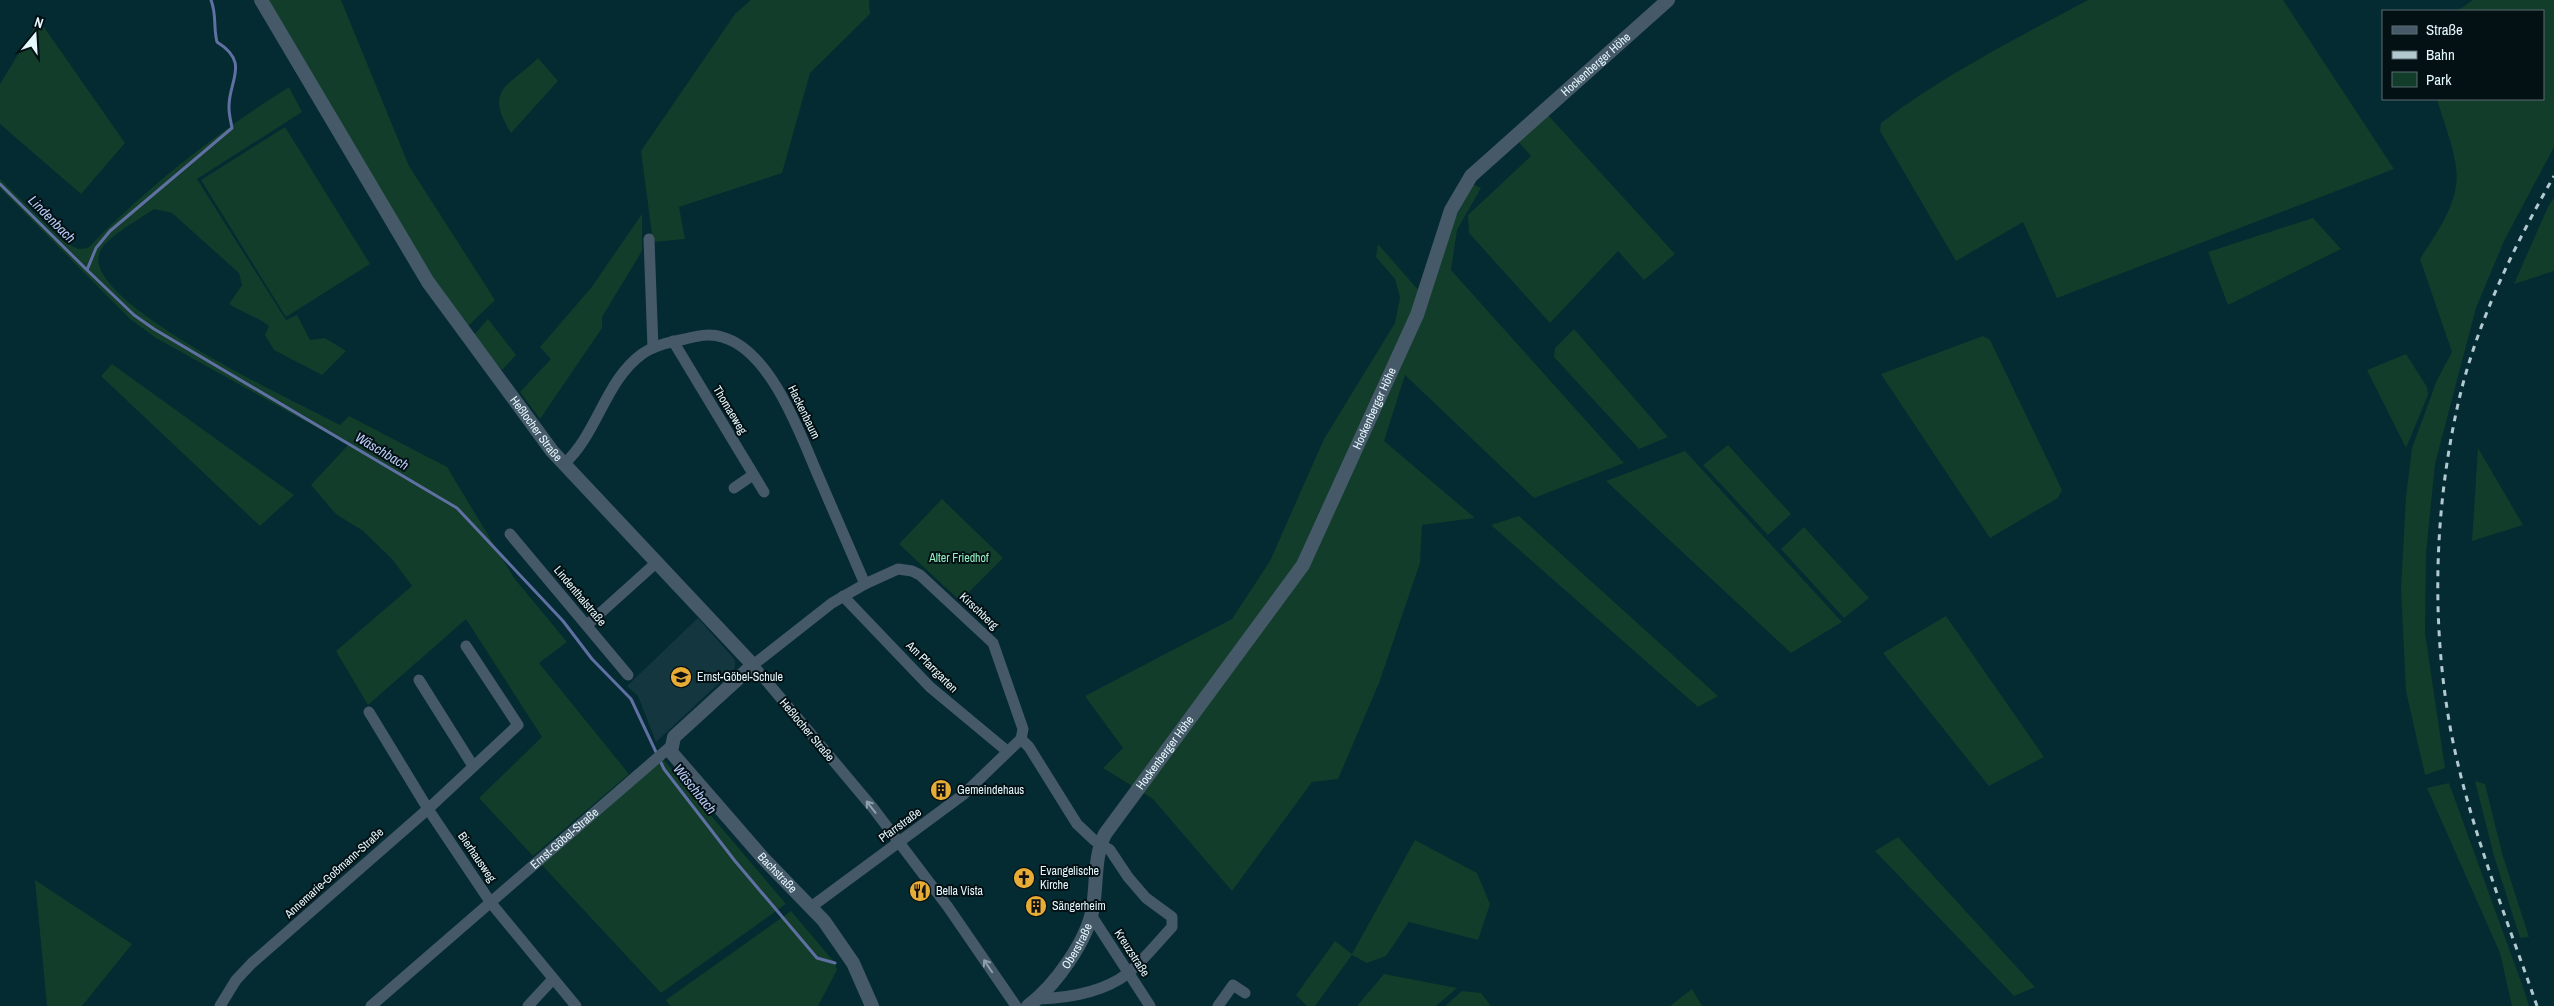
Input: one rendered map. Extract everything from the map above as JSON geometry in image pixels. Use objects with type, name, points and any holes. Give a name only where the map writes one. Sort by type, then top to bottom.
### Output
[{"type":"street","name":"Heßlocher Straße","points":[[261,0],[428,282],[500,380],[564,464],[753,665],[835,762],[948,907],[1016,1006]]},
{"type":"street","name":"Hockenberger Höhe","points":[[1101,843],[1303,566],[1416,316],[1451,210],[1466,184],[1486,161],[1668,0]]},
{"type":"street","points":[[649,239],[653,348]]},
{"type":"street","name":"Hackenbaum","points":[[564,464],[579,450],[624,372],[638,358],[653,348],[673,342],[702,335],[722,336],[740,346],[762,367],[787,405],[865,584]]},
{"type":"street","name":"Thomaeweg","points":[[673,342],[764,492]]},
{"type":"street","points":[[734,488],[753,475]]},
{"type":"street","name":"Lindenthalstraße","points":[[510,534],[628,675]]},
{"type":"street","points":[[587,625],[657,562]]},
{"type":"street","name":"Kirschberg","points":[[753,665],[843,596],[898,569],[912,571],[986,635],[997,651],[1023,729],[1021,738],[1029,747],[1067,812],[1085,833],[1110,850],[1128,877],[1146,898],[1172,917],[1174,922],[1172,926],[1128,973]]},
{"type":"street","name":"Am Pfarrgarten","points":[[843,596],[930,687],[1006,751]]},
{"type":"street","name":"Annemarie-Goßmann-Straße","points":[[220,1006],[236,980],[252,963],[428,809],[518,724],[466,646]]},
{"type":"street","name":"Ernst-Göbel-Straße","points":[[371,1006],[668,749],[674,737],[753,665]]},
{"type":"street","points":[[419,680],[473,766]]},
{"type":"street","name":"Bierhausweg","points":[[369,712],[428,809],[492,903],[576,1006]]},
{"type":"street","name":"Pfarrstraße","points":[[811,907],[964,794],[1021,738]]},
{"type":"street","name":"Bachstraße","points":[[668,749],[672,756],[763,858],[811,907],[843,948],[872,1006]]},
{"type":"street","name":"Oberstraße","points":[[1033,1003],[1052,984],[1072,954],[1092,915],[1101,843]]},
{"type":"street","name":"Kreuzstraße","points":[[1092,915],[1150,1006]]},
{"type":"street","points":[[1033,1003],[1102,988],[1128,973]]},
{"type":"street","points":[[528,1006],[553,979]]},
{"type":"street","points":[[1218,1006],[1233,985],[1245,992]]},
{"type":"shaded area","name":"Ernst-Göbel-Schule","points":[[698,618],[735,660],[735,668],[656,742],[638,696],[627,686]]},
{"type":"green space","points":[[269,0],[341,0],[409,166],[495,300],[466,328],[420,260],[286,37]]},
{"type":"green space","points":[[751,0],[869,0],[870,14],[810,73],[782,173],[679,207],[685,239],[653,242],[641,151],[735,14]]},
{"type":"green space","points":[[2088,0],[2283,0],[2394,169],[2057,298],[2023,222],[1956,261],[1880,131],[1881,123],[1930,88]]},
{"type":"green space","points":[[2473,0],[2554,0],[2554,147],[2504,241],[2476,308],[2435,464],[2426,553],[2425,633],[2445,768],[2425,775],[2406,691],[2401,589],[2406,497],[2412,448],[2437,380],[2452,352],[2420,259],[2446,216],[2455,192],[2457,180],[2453,150],[2437,100],[2544,100],[2544,10],[2458,10]]},
{"type":"green space","points":[[39,20],[125,143],[81,194],[0,124],[0,84]]},
{"type":"green space","points":[[538,58],[558,81],[511,133],[499,106],[500,97],[509,83]]},
{"type":"green space","points":[[289,87],[302,112],[197,179],[286,320],[297,315],[310,340],[325,338],[346,351],[322,375],[274,350],[265,335],[269,326],[229,304],[242,285],[239,273],[172,213],[154,209],[115,235],[102,248],[99,254],[103,275],[125,299],[158,325],[243,375],[340,425],[349,416],[447,467],[514,578],[567,642],[539,663],[629,774],[533,856],[479,798],[542,737],[466,619],[368,705],[336,651],[412,586],[392,559],[363,531],[336,514],[311,485],[348,445],[156,338],[130,319],[0,188],[0,179],[64,242],[78,249],[88,248],[159,182],[210,141]]},
{"type":"green space","points":[[1547,114],[1675,254],[1644,280],[1618,251],[1550,323],[1469,233],[1468,215],[1531,156],[1516,139]]},
{"type":"green space","points":[[285,127],[370,264],[286,317],[201,180]]},
{"type":"green space","points":[[1473,184],[1481,188],[1457,230],[1451,270],[1624,463],[1534,498],[1405,375],[1384,441],[1475,518],[1422,525],[1420,563],[1379,683],[1338,779],[1312,782],[1232,891],[1153,799],[1103,768],[1123,748],[1085,696],[1232,619],[1270,561],[1324,439],[1395,323],[1400,297],[1395,279],[1376,257],[1378,244],[1427,300],[1452,224]]},
{"type":"green space","points":[[2554,197],[2554,271],[2514,284],[2547,209]]},
{"type":"green space","points":[[642,214],[642,251],[602,317],[602,328],[540,419],[520,392],[551,359],[540,347],[591,288]]},
{"type":"green space","points":[[2313,218],[2341,249],[2228,305],[2208,252]]},
{"type":"green space","points":[[488,319],[516,355],[502,370],[473,336]]},
{"type":"green space","points":[[1574,329],[1668,437],[1639,449],[1554,357],[1555,348]]},
{"type":"green space","points":[[1983,336],[1990,340],[2062,490],[2058,498],[1990,538],[1881,374]]},
{"type":"green space","points":[[2406,354],[2427,387],[2428,395],[2406,448],[2367,370]]},
{"type":"green space","points":[[112,364],[294,495],[260,526],[101,376]]},
{"type":"green space","points":[[1728,445],[1791,514],[1768,535],[1703,465]]},
{"type":"green space","points":[[2478,448],[2523,525],[2472,541]]},
{"type":"green space","points":[[1685,451],[1842,622],[1791,653],[1606,481]]},
{"type":"green space","name":"Alter Friedhof","points":[[942,499],[1003,558],[960,601],[899,544]]},
{"type":"green space","points":[[1519,516],[1718,696],[1698,707],[1491,525]]},
{"type":"green space","points":[[1804,527],[1869,598],[1844,618],[1781,549]]},
{"type":"green space","points":[[1946,616],[2044,757],[1989,786],[1883,653]]},
{"type":"green space","points":[[663,759],[786,904],[661,993],[541,864]]},
{"type":"green space","points":[[2475,781],[2485,784],[2502,853],[2529,937],[2520,938],[2494,856]]},
{"type":"green space","points":[[2449,783],[2529,1006],[2512,1006],[2500,953],[2427,788]]},
{"type":"green space","points":[[1898,837],[2035,987],[2014,996],[1875,851]]},
{"type":"green space","points":[[1415,840],[1477,873],[1490,904],[1478,940],[1409,922],[1386,956],[1367,963],[1352,955],[1315,1006],[1307,1006],[1296,995],[1335,941],[1352,954]]},
{"type":"green space","points":[[35,880],[132,944],[82,1006],[47,1006]]},
{"type":"green space","points":[[791,911],[835,963],[837,970],[818,1006],[670,1006],[666,1000]]},
{"type":"green space","points":[[1384,974],[1457,988],[1436,1006],[1357,1006]]},
{"type":"green space","points":[[1692,989],[1702,1006],[1670,1006]]},
{"type":"green space","points":[[1462,991],[1481,993],[1491,1006],[1445,1006]]},
{"type":"waterway","name":"Wäschbach","points":[[211,0],[217,42],[233,57],[235,65],[229,108],[232,128],[110,231],[96,248],[87,270],[134,315],[154,329],[457,508],[563,621],[592,659],[631,699],[664,769],[735,861],[817,958],[835,963]]},
{"type":"waterway","name":"Lindenbach","points":[[0,184],[87,270]]},
{"type":"railway","points":[[2537,1006],[2478,836],[2451,732],[2440,650],[2438,568],[2444,485],[2450,444],[2466,374],[2475,344],[2498,286],[2554,176]]},
{"type":"place","name":"Ernst-Göbel-Schule","points":[[681,677]]},
{"type":"place","name":"Gemeindehaus","points":[[941,790]]},
{"type":"place","name":"Evangelische Kirche","points":[[1024,878]]},
{"type":"place","name":"Bella Vista","points":[[920,891]]},
{"type":"place","name":"Sängerheim","points":[[1036,906]]}]
